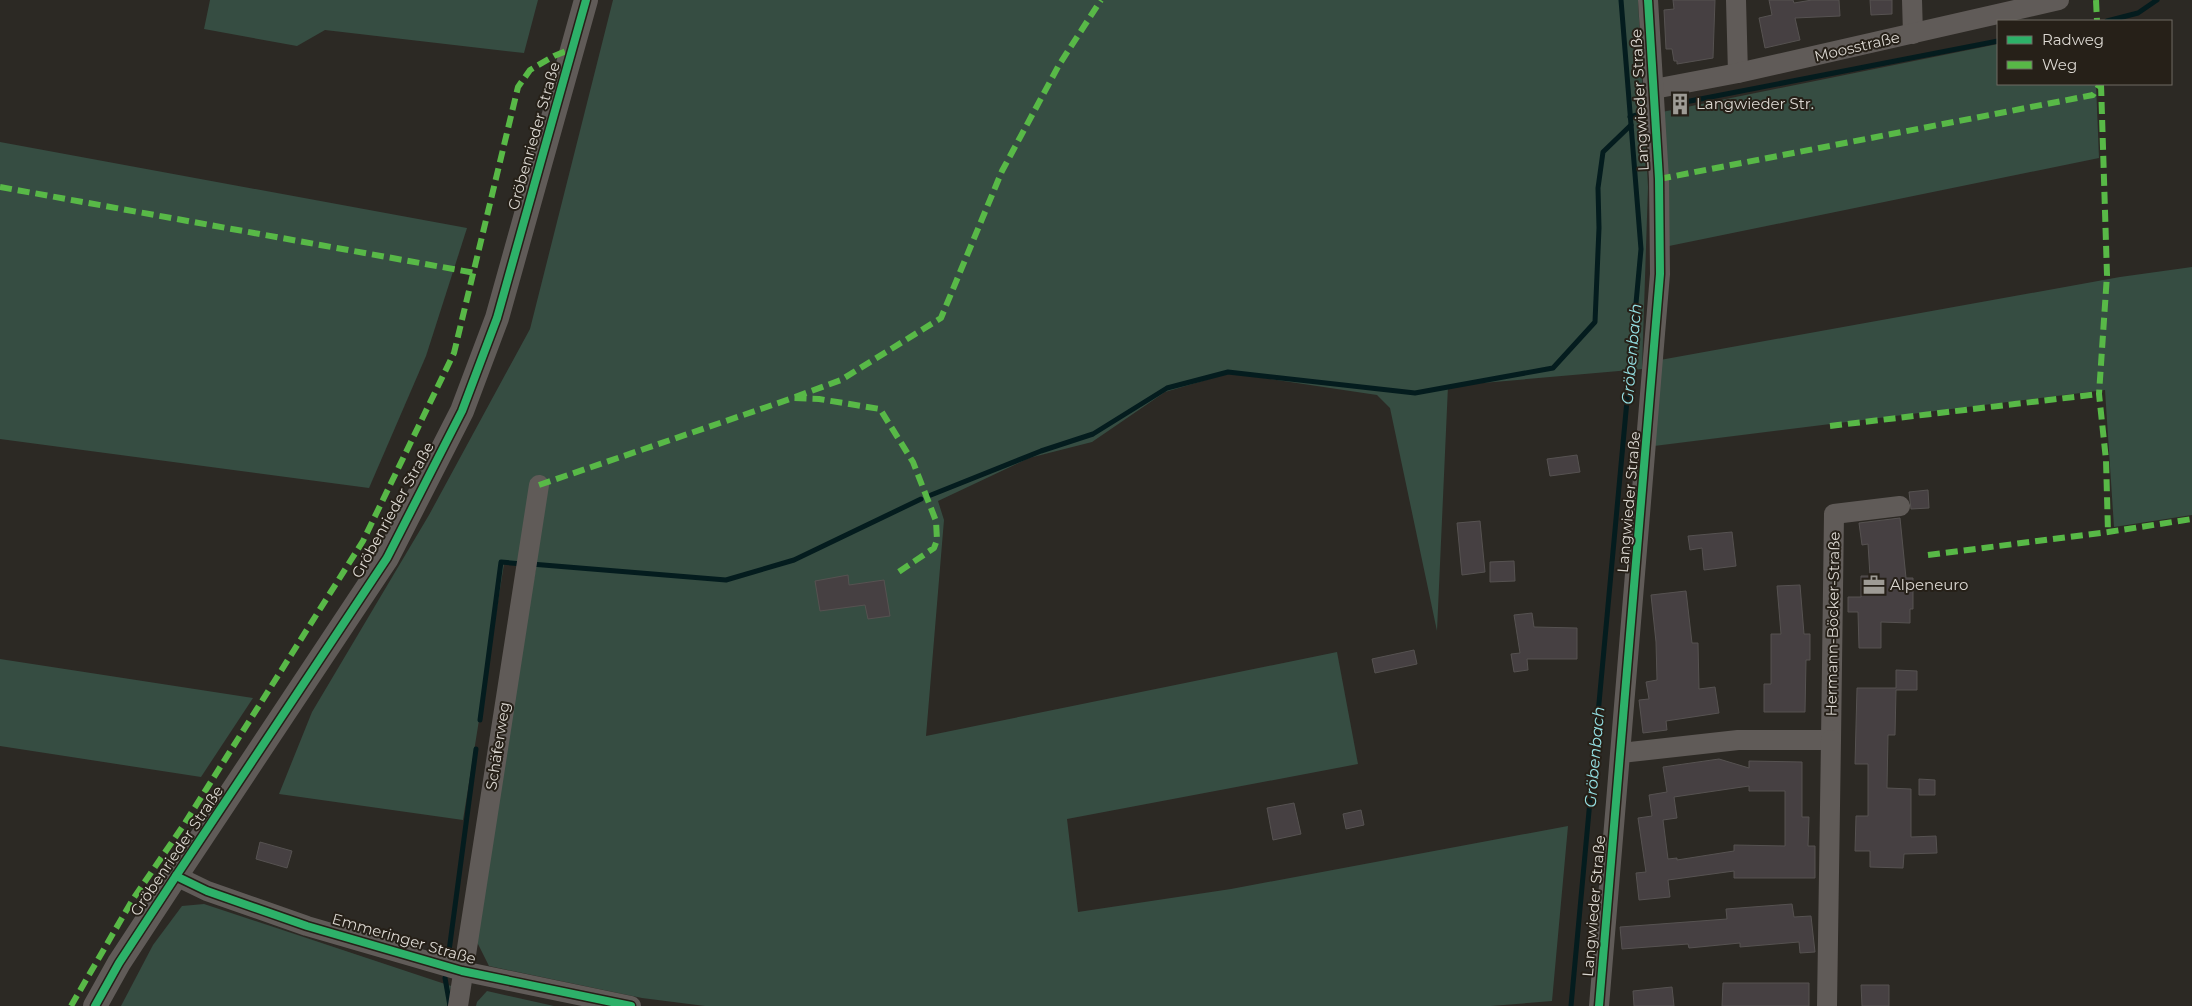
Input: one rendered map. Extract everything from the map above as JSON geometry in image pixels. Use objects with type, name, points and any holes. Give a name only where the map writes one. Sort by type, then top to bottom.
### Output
[{"type":"street","name":"Gröbenrieder Straße","points":[[95,1006],[120,963],[176,876],[387,558],[462,411],[497,318],[586,0]]},
{"type":"street","name":"Langwieder Straße","points":[[1599,1006],[1660,274],[1659,178],[1648,0]]},
{"type":"street","points":[[1736,0],[1738,73]]},
{"type":"street","points":[[1912,0],[1913,34]]},
{"type":"street","name":"Moosstraße","points":[[1654,89],[1738,73],[2059,0]]},
{"type":"street","name":"Schäferweg","points":[[458,1006],[539,486]]},
{"type":"street","name":"Hermann-Böcker-Straße","points":[[1827,1006],[1834,514],[1900,506]]},
{"type":"street","points":[[1621,753],[1738,740],[1831,740]]},
{"type":"street","name":"Emmeringer Straße","points":[[176,876],[207,891],[307,926],[462,971],[631,1006]]},
{"type":"green space","points":[[210,0],[538,0],[524,53],[325,30],[297,46],[204,29]]},
{"type":"green space","points":[[613,0],[1638,0],[1648,187],[1642,369],[1448,386],[1437,631],[1390,408],[1377,395],[1230,373],[1165,392],[1092,442],[1029,458],[938,501],[944,520],[926,736],[1337,652],[1358,764],[1067,819],[1078,912],[1231,889],[1568,826],[1552,1001],[1491,1006],[705,1006],[642,998],[489,966],[476,940],[503,737],[536,568],[504,564],[463,820],[279,794],[312,712],[429,515],[530,329]]},
{"type":"green space","points":[[1997,44],[1997,85],[2096,85],[2099,158],[1669,246],[1662,112]]},
{"type":"green space","points":[[0,142],[467,228],[426,356],[369,488],[0,439]]},
{"type":"green space","points":[[2192,267],[2192,515],[2114,527],[2105,390],[1654,446],[1660,360],[2120,277]]},
{"type":"green space","points":[[0,659],[253,698],[201,777],[0,746]]},
{"type":"green space","points":[[204,904],[451,986],[447,1006],[121,1006],[153,945],[182,906]]},
{"type":"green space","points":[[487,991],[554,1006],[476,1006],[477,1002]]},
{"type":"building","points":[[1673,0],[1715,0],[1713,58],[1677,64],[1677,61],[1674,61],[1672,49],[1666,49],[1664,10],[1674,9]]},
{"type":"building","points":[[1769,0],[1793,0],[1794,3],[1812,0],[1839,0],[1840,16],[1795,18],[1800,40],[1765,48],[1759,18],[1772,15]]},
{"type":"building","points":[[1870,0],[1892,0],[1892,14],[1871,15]]},
{"type":"building","points":[[1577,455],[1580,472],[1550,476],[1547,459]]},
{"type":"building","points":[[1928,490],[1929,508],[1911,509],[1909,492]]},
{"type":"building","points":[[1900,518],[1906,578],[1913,578],[1913,609],[1910,609],[1910,623],[1881,622],[1881,648],[1859,648],[1858,612],[1848,612],[1848,597],[1861,597],[1861,576],[1870,576],[1868,544],[1862,545],[1859,523]]},
{"type":"building","points":[[1480,521],[1485,572],[1462,575],[1457,523]]},
{"type":"building","points":[[1732,532],[1736,566],[1704,570],[1702,548],[1690,550],[1688,536]]},
{"type":"building","points":[[1514,561],[1515,581],[1490,582],[1490,562]]},
{"type":"building","points":[[848,575],[849,585],[884,580],[890,616],[868,619],[865,605],[820,611],[815,581]]},
{"type":"building","points":[[1800,585],[1804,634],[1810,634],[1810,660],[1806,660],[1805,712],[1764,712],[1764,684],[1771,684],[1771,634],[1781,634],[1777,586]]},
{"type":"building","points":[[1686,591],[1692,643],[1698,643],[1699,689],[1715,687],[1719,713],[1666,721],[1667,730],[1643,733],[1639,700],[1649,699],[1646,682],[1657,680],[1656,642],[1651,595]]},
{"type":"building","points":[[1532,613],[1534,627],[1577,628],[1577,659],[1527,659],[1528,670],[1514,672],[1511,654],[1520,653],[1514,615]]},
{"type":"building","points":[[1414,650],[1417,664],[1375,673],[1372,659]]},
{"type":"building","points":[[1896,670],[1917,671],[1917,690],[1896,690],[1895,735],[1888,735],[1887,788],[1911,789],[1911,837],[1936,836],[1937,853],[1904,854],[1903,868],[1870,867],[1870,851],[1855,851],[1856,816],[1868,816],[1868,764],[1855,764],[1857,688],[1896,688]]},
{"type":"building","points":[[1719,759],[1749,768],[1749,761],[1802,762],[1802,817],[1809,817],[1808,846],[1815,846],[1815,878],[1734,878],[1734,871],[1668,880],[1670,897],[1639,900],[1636,873],[1646,872],[1638,818],[1652,816],[1649,795],[1667,792],[1663,767]],"holes":[[[1749,786],[1749,791],[1785,791],[1785,846],[1734,845],[1734,851],[1677,860],[1677,858],[1668,859],[1663,820],[1677,818],[1674,797]]]},
{"type":"building","points":[[1919,779],[1935,780],[1935,795],[1919,795]]},
{"type":"building","points":[[1294,803],[1301,834],[1273,840],[1267,808]]},
{"type":"building","points":[[1361,810],[1364,825],[1346,829],[1343,814]]},
{"type":"building","points":[[260,842],[292,851],[287,868],[256,859]]},
{"type":"building","points":[[1792,904],[1794,917],[1811,916],[1815,952],[1800,953],[1799,942],[1740,947],[1740,943],[1689,948],[1688,944],[1622,949],[1620,927],[1727,919],[1726,909]]},
{"type":"building","points":[[1723,983],[1809,983],[1809,1006],[1722,1006]]},
{"type":"building","points":[[1861,985],[1889,985],[1889,1006],[1862,1006]]},
{"type":"building","points":[[1672,987],[1674,1006],[1634,1006],[1633,991]]},
{"type":"waterway","name":"Gröbenbach","points":[[1571,1006],[1641,249],[1621,0]]},
{"type":"waterway","points":[[2111,20],[2138,13],[2157,0]]},
{"type":"waterway","points":[[1685,102],[1997,41]]},
{"type":"waterway","points":[[1630,117],[1640,114]]},
{"type":"waterway","points":[[931,495],[1041,451],[1093,434],[1167,388],[1228,372],[1415,393],[1553,368],[1595,322],[1599,228],[1598,188],[1603,152],[1631,125]]},
{"type":"waterway","points":[[531,564],[726,580],[794,560],[921,499]]},
{"type":"waterway","points":[[480,720],[501,562],[522,564]]},
{"type":"waterway","points":[[449,951],[476,749]]},
{"type":"waterway","points":[[445,978],[450,1006]]},
{"type":"marked path","points":[[795,397],[841,380],[941,318],[1002,171],[1059,65],[1101,0]]},
{"type":"marked path","points":[[2096,0],[2097,20]]},
{"type":"marked path","points":[[71,1006],[133,899],[183,826],[363,541],[454,353],[518,87],[530,70],[554,56],[574,48]]},
{"type":"marked path","points":[[1659,179],[2093,95],[2099,85]]},
{"type":"marked path","points":[[2101,85],[2107,275],[2099,394],[2106,460],[2108,532]]},
{"type":"marked path","points":[[0,187],[475,273]]},
{"type":"marked path","points":[[1830,426],[2099,394]]},
{"type":"marked path","points":[[539,485],[793,398],[819,399],[880,409],[913,462],[936,521],[937,540],[934,548],[897,573]]},
{"type":"marked path","points":[[1928,555],[2108,532],[2192,519]]},
{"type":"cycle path","points":[[95,1006],[119,963],[387,558],[462,411],[497,318],[586,0]]},
{"type":"cycle path","points":[[1599,1006],[1660,274],[1659,179],[1648,0]]},
{"type":"cycle path","points":[[176,876],[207,891],[307,926],[462,971],[631,1006]]},
{"type":"place","name":"Langwieder Str.","points":[[1680,104]]},
{"type":"place","name":"Alpeneuro","points":[[1874,585]]}]
